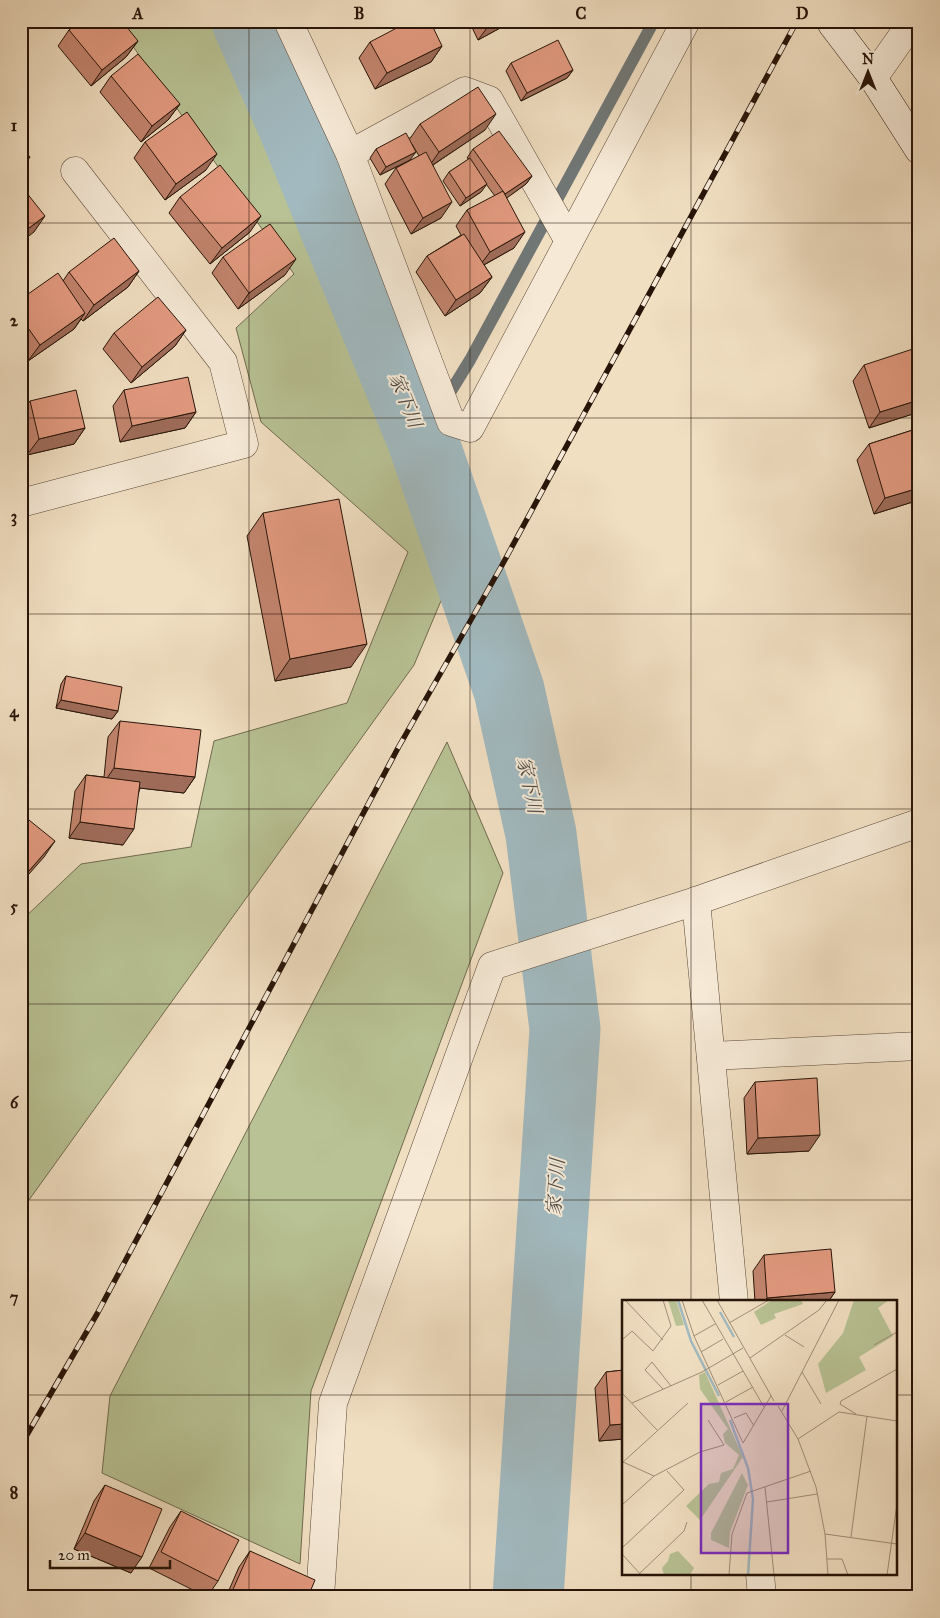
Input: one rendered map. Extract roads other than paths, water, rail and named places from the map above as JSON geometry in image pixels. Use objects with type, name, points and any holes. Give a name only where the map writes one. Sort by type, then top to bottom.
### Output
[{"type":"street","points":[[288,21],[350,154],[451,422],[470,428],[569,241],[678,26]]},
{"type":"street","points":[[873,78],[913,21]]},
{"type":"street","points":[[832,24],[873,78],[919,150]]},
{"type":"street","points":[[350,154],[465,91],[489,100],[569,241]]},
{"type":"street","points":[[21,503],[244,444],[223,362],[75,171]]},
{"type":"street","points":[[320,1597],[333,1403],[492,966],[696,900],[919,823]]},
{"type":"street","points":[[696,900],[734,1300]]},
{"type":"street","points":[[711,1056],[919,1046]]},
{"type":"street","points":[[760,1576],[762,1597]]},
{"type":"waterway","name":"家下川","points":[[247,21],[291,120],[422,438],[509,690],[541,834],[565,1029],[528,1597]]},
{"type":"waterway","points":[[422,438],[470,360],[654,21]]},
{"type":"railway","points":[[21,1445],[97,1314],[398,748],[501,567],[797,21]]}]
